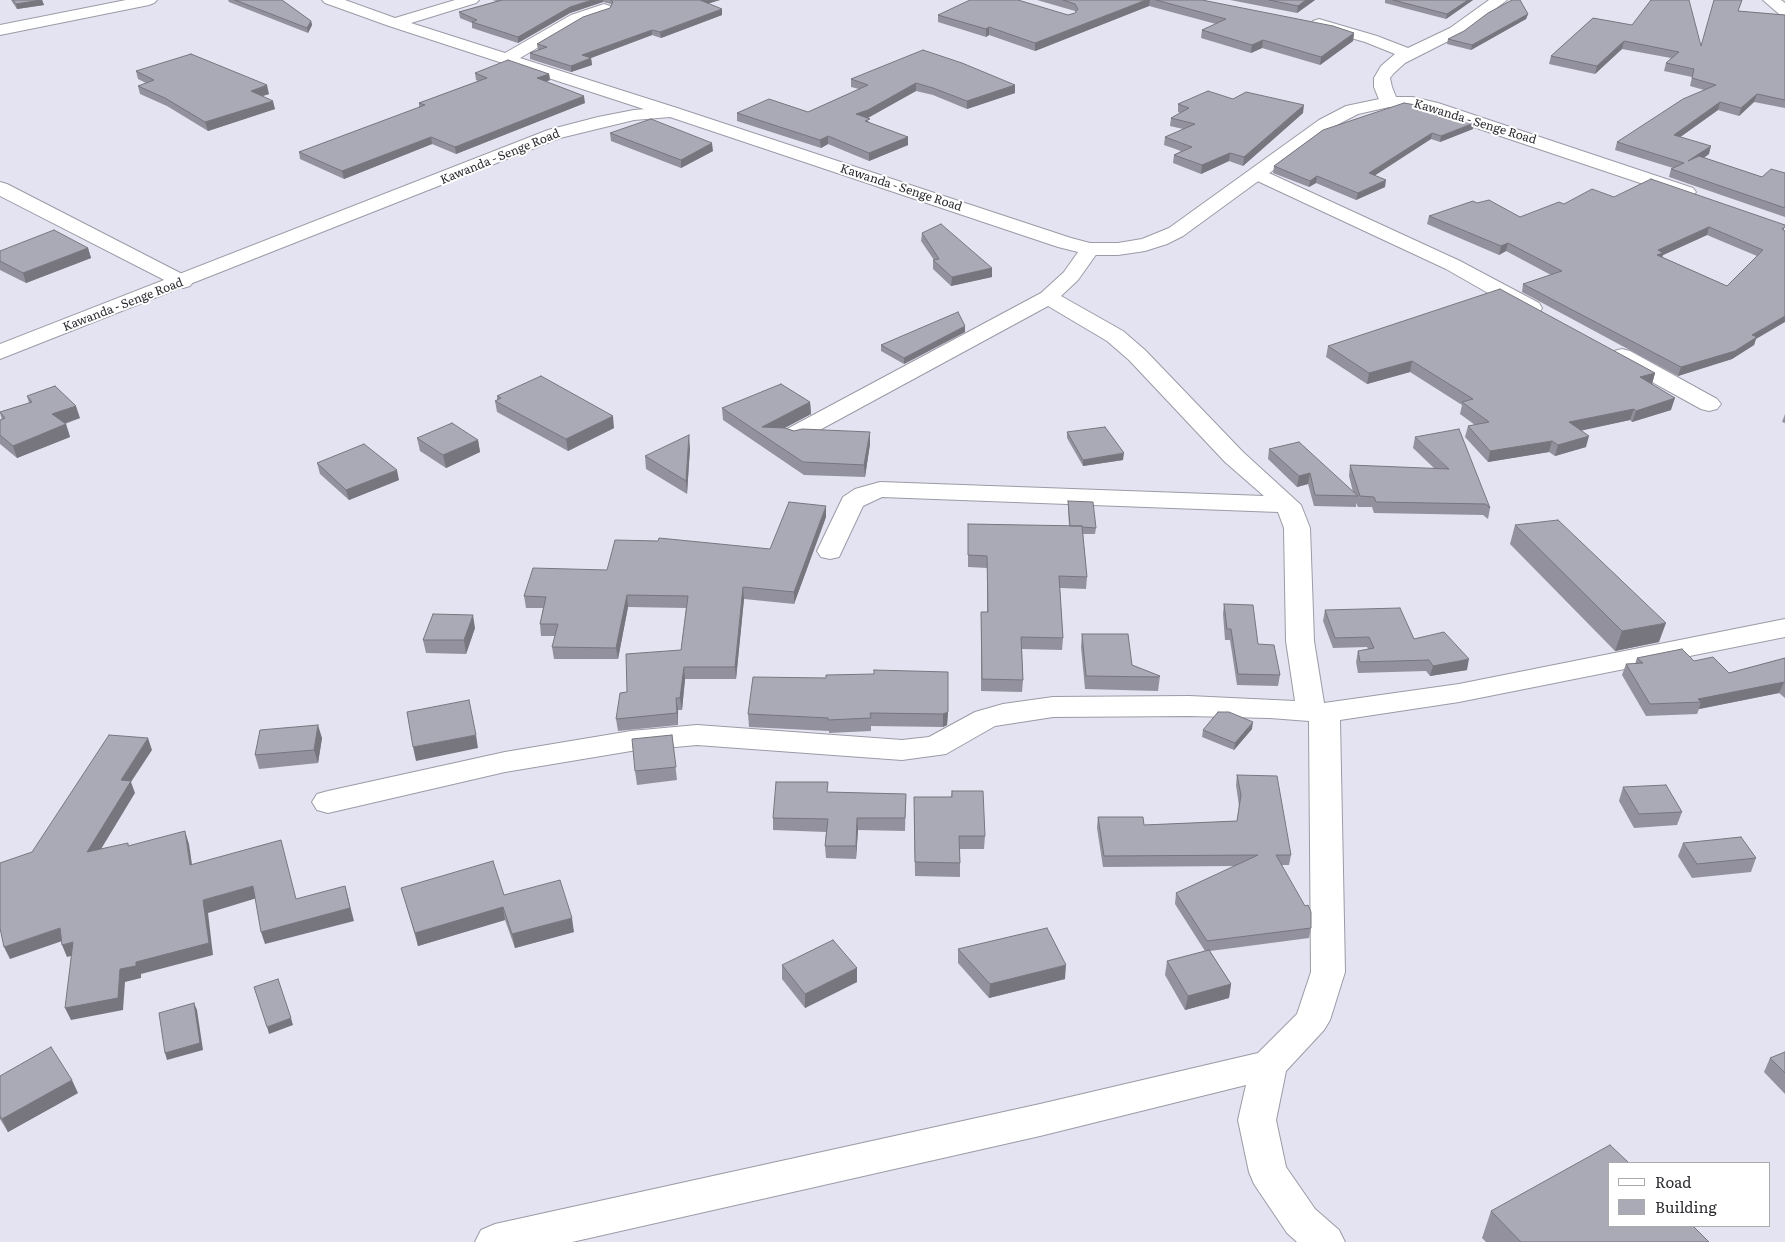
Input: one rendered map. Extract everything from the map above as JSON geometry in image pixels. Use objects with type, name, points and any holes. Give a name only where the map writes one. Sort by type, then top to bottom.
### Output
[{"type":"street","points":[[0,30],[150,0]]},
{"type":"street","points":[[330,0],[395,23],[671,112]]},
{"type":"street","points":[[395,23],[471,0]]},
{"type":"street","points":[[1389,102],[1383,87],[1382,78],[1387,70],[1399,59],[1456,31],[1499,0]]},
{"type":"street","points":[[1771,0],[1785,11]]},
{"type":"street","points":[[508,58],[569,22],[604,9]]},
{"type":"street","points":[[1307,22],[1371,39],[1409,54]]},
{"type":"street","name":"Kawanda - Senge Road","points":[[0,352],[183,282],[554,134],[634,115],[671,112],[1065,243],[1090,249],[1118,249],[1145,245],[1160,240],[1176,232],[1325,124],[1352,110],[1389,102],[1412,102],[1432,107],[1551,145],[1701,197]]},
{"type":"street","points":[[1258,174],[1453,265],[1547,316]]},
{"type":"street","points":[[0,188],[183,282]]},
{"type":"street","points":[[795,434],[1048,297],[1071,276],[1090,249]]},
{"type":"street","points":[[495,1242],[1040,1120],[1268,1066],[1294,1041],[1312,1020],[1328,972],[1328,886],[1318,712],[1300,641],[1297,528],[1288,505],[1234,457],[1137,356],[1115,336],[1048,297]]},
{"type":"street","points":[[1606,348],[1709,404]]},
{"type":"street","points":[[830,551],[852,502],[864,494],[880,489],[1288,505]]},
{"type":"street","points":[[328,802],[505,762],[631,741],[697,735],[902,750],[935,748],[985,719],[994,716],[1053,707],[1189,706],[1318,712],[1459,693],[1785,628]]},
{"type":"street","points":[[1268,1066],[1257,1120],[1268,1172],[1301,1221],[1325,1242]]},
{"type":"building","points":[[13,0],[41,0],[16,4]]},
{"type":"building","points":[[235,0],[282,0],[311,21],[307,28]]},
{"type":"building","points":[[502,0],[592,0],[570,7],[518,37],[472,22],[477,20],[459,12]]},
{"type":"building","points":[[611,0],[700,0],[722,9],[660,32],[652,30],[582,55],[591,58],[571,66],[530,53],[547,47],[537,44],[583,17],[610,8],[613,2]]},
{"type":"building","points":[[970,0],[1018,0],[1068,15],[1075,13],[1078,9],[1075,4],[1063,0],[1146,0],[1035,43],[989,27],[986,29],[938,15]]},
{"type":"building","points":[[1156,0],[1202,0],[1333,26],[1354,33],[1321,57],[1263,40],[1252,45],[1202,30],[1226,19]]},
{"type":"building","points":[[1269,0],[1306,0],[1298,6]]},
{"type":"building","points":[[1393,0],[1468,0],[1447,14]]},
{"type":"building","points":[[1512,0],[1520,0],[1528,14],[1472,45],[1448,39],[1464,31],[1488,13]]},
{"type":"building","points":[[1651,0],[1689,0],[1701,46],[1714,0],[1742,0],[1738,11],[1785,15],[1785,100],[1757,94],[1741,108],[1720,102],[1674,135],[1711,146],[1688,161],[1699,156],[1762,177],[1771,169],[1785,173],[1785,208],[1671,169],[1684,163],[1617,142],[1683,99],[1716,85],[1692,78],[1694,69],[1666,63],[1679,52],[1624,41],[1597,66],[1551,56],[1593,18],[1632,25]]},
{"type":"building","points":[[923,50],[962,63],[1015,85],[967,101],[916,83],[868,110],[856,114],[870,119],[865,121],[908,137],[869,153],[828,136],[820,140],[737,113],[769,99],[808,112],[868,85],[851,79]]},
{"type":"building","points":[[191,54],[267,85],[251,91],[273,101],[205,122],[165,98],[138,86],[154,80],[136,71]]},
{"type":"building","points":[[508,60],[549,74],[537,78],[584,96],[455,147],[431,137],[342,171],[299,152],[425,105],[419,103],[487,78],[475,73]]},
{"type":"building","points":[[1208,91],[1233,99],[1246,92],[1304,105],[1244,157],[1230,153],[1202,165],[1174,155],[1192,147],[1165,137],[1195,124],[1171,118],[1189,108],[1178,104]]},
{"type":"building","points":[[1404,103],[1427,107],[1474,123],[1441,136],[1432,133],[1369,173],[1386,180],[1358,193],[1317,176],[1310,181],[1274,166],[1323,130]]},
{"type":"building","points":[[651,119],[712,143],[681,160],[610,133]]},
{"type":"building","points":[[1651,179],[1785,225],[1782,229],[1785,231],[1785,316],[1752,335],[1757,337],[1735,351],[1681,367],[1523,284],[1562,271],[1508,243],[1501,246],[1429,216],[1473,201],[1477,203],[1489,200],[1520,217],[1559,202],[1564,204],[1592,189],[1614,197]],"holes":[[[1709,227],[1763,250],[1727,286],[1657,255],[1663,253],[1658,250]]]},
{"type":"building","points":[[941,224],[992,268],[952,277],[933,260],[939,259],[922,233]]},
{"type":"building","points":[[54,230],[88,248],[23,273],[0,261],[0,251]]},
{"type":"building","points":[[1500,289],[1655,373],[1640,377],[1675,398],[1636,411],[1634,409],[1569,422],[1589,436],[1558,445],[1552,441],[1490,451],[1468,426],[1489,422],[1462,402],[1473,399],[1412,361],[1369,373],[1328,346]]},
{"type":"building","points":[[958,312],[965,326],[904,358],[881,345]]},
{"type":"building","points":[[541,376],[613,416],[566,439],[495,401],[501,398],[497,396]]},
{"type":"building","points":[[781,384],[810,402],[762,427],[785,428],[794,431],[802,429],[870,432],[864,465],[803,462],[722,408]]},
{"type":"building","points":[[55,386],[76,406],[52,414],[66,424],[13,446],[0,435],[0,420],[5,418],[0,412],[32,402],[27,396]]},
{"type":"building","points":[[452,423],[478,440],[443,455],[417,438]]},
{"type":"building","points":[[1105,427],[1124,453],[1083,460],[1067,432]]},
{"type":"building","points":[[1459,429],[1490,508],[1486,504],[1376,502],[1374,497],[1360,496],[1350,465],[1449,469],[1415,437]]},
{"type":"building","points":[[689,435],[686,481],[645,456]]},
{"type":"building","points":[[1299,442],[1358,496],[1315,495],[1310,473],[1299,476],[1269,449]]},
{"type":"building","points":[[364,444],[397,470],[346,490],[317,463]]},
{"type":"building","points":[[1068,501],[1093,502],[1096,528],[1070,526]]},
{"type":"building","points":[[789,502],[826,506],[794,592],[743,587],[735,667],[684,667],[680,698],[676,698],[677,713],[616,719],[620,693],[627,692],[626,654],[681,650],[688,596],[627,595],[616,648],[552,647],[558,624],[540,624],[546,597],[524,596],[533,568],[607,570],[615,540],[658,541],[659,538],[770,549]]},
{"type":"building","points":[[1558,520],[1666,623],[1622,631],[1515,525]]},
{"type":"building","points":[[968,524],[1082,526],[1087,577],[1059,576],[1063,638],[1021,637],[1023,680],[982,679],[981,612],[988,612],[987,556],[968,555]]},
{"type":"building","points":[[1224,604],[1253,605],[1258,644],[1274,645],[1280,675],[1238,674],[1231,629],[1227,629]]},
{"type":"building","points":[[1400,608],[1414,639],[1444,632],[1469,659],[1433,666],[1429,660],[1360,662],[1358,651],[1374,648],[1369,637],[1335,638],[1325,610]]},
{"type":"building","points":[[433,614],[473,615],[464,640],[423,640]]},
{"type":"building","points":[[1082,634],[1128,634],[1132,665],[1160,676],[1086,676]]},
{"type":"building","points":[[1682,649],[1694,661],[1713,657],[1729,673],[1785,658],[1785,682],[1698,699],[1701,702],[1650,704],[1626,664],[1643,663],[1637,658]]},
{"type":"building","points":[[874,670],[948,672],[948,712],[943,714],[870,713],[871,718],[828,720],[828,718],[748,714],[753,677],[826,678],[826,675],[874,674]]},
{"type":"building","points":[[469,700],[476,735],[413,747],[407,712]]},
{"type":"building","points":[[1218,712],[1229,712],[1253,722],[1235,743],[1203,730]]},
{"type":"building","points":[[318,725],[314,750],[255,755],[260,730]]},
{"type":"building","points":[[109,735],[148,738],[121,780],[131,781],[87,852],[128,843],[128,846],[185,831],[190,865],[281,840],[296,899],[345,886],[350,908],[261,932],[253,886],[203,900],[209,943],[136,962],[136,966],[120,969],[118,998],[65,1008],[73,942],[62,945],[60,928],[4,947],[0,928],[0,863],[32,852]]},
{"type":"building","points":[[672,735],[676,767],[635,771],[632,739]]},
{"type":"building","points":[[1237,775],[1277,776],[1291,855],[1276,855],[1305,906],[1308,905],[1311,912],[1311,928],[1207,941],[1176,893],[1258,855],[1104,856],[1098,817],[1143,817],[1144,825],[1237,821],[1241,795]]},
{"type":"building","points":[[776,782],[828,782],[827,792],[906,794],[905,818],[857,818],[856,846],[825,846],[828,819],[773,818]]},
{"type":"building","points":[[1666,785],[1682,812],[1639,814],[1623,787]]},
{"type":"building","points":[[952,791],[983,791],[985,836],[959,836],[960,863],[915,862],[914,797],[952,797]]},
{"type":"building","points":[[1741,837],[1756,858],[1697,864],[1683,843]]},
{"type":"building","points":[[493,861],[504,895],[560,880],[572,918],[512,934],[503,907],[415,933],[401,888]]},
{"type":"building","points":[[1047,928],[1066,965],[990,984],[958,949]]},
{"type":"building","points":[[833,940],[857,968],[805,994],[782,965]]},
{"type":"building","points":[[1209,950],[1231,984],[1188,996],[1167,961]]},
{"type":"building","points":[[278,979],[291,1018],[267,1027],[254,987]]},
{"type":"building","points":[[194,1003],[200,1043],[165,1053],[159,1013]]},
{"type":"building","points":[[51,1047],[72,1080],[2,1119],[0,1116],[0,1076]]},
{"type":"building","points":[[1785,1052],[1785,1073],[1770,1058]]},
{"type":"building","points":[[1610,1145],[1628,1162],[1608,1162],[1608,1227],[1694,1227],[1709,1242],[1521,1242],[1491,1211]]}]
